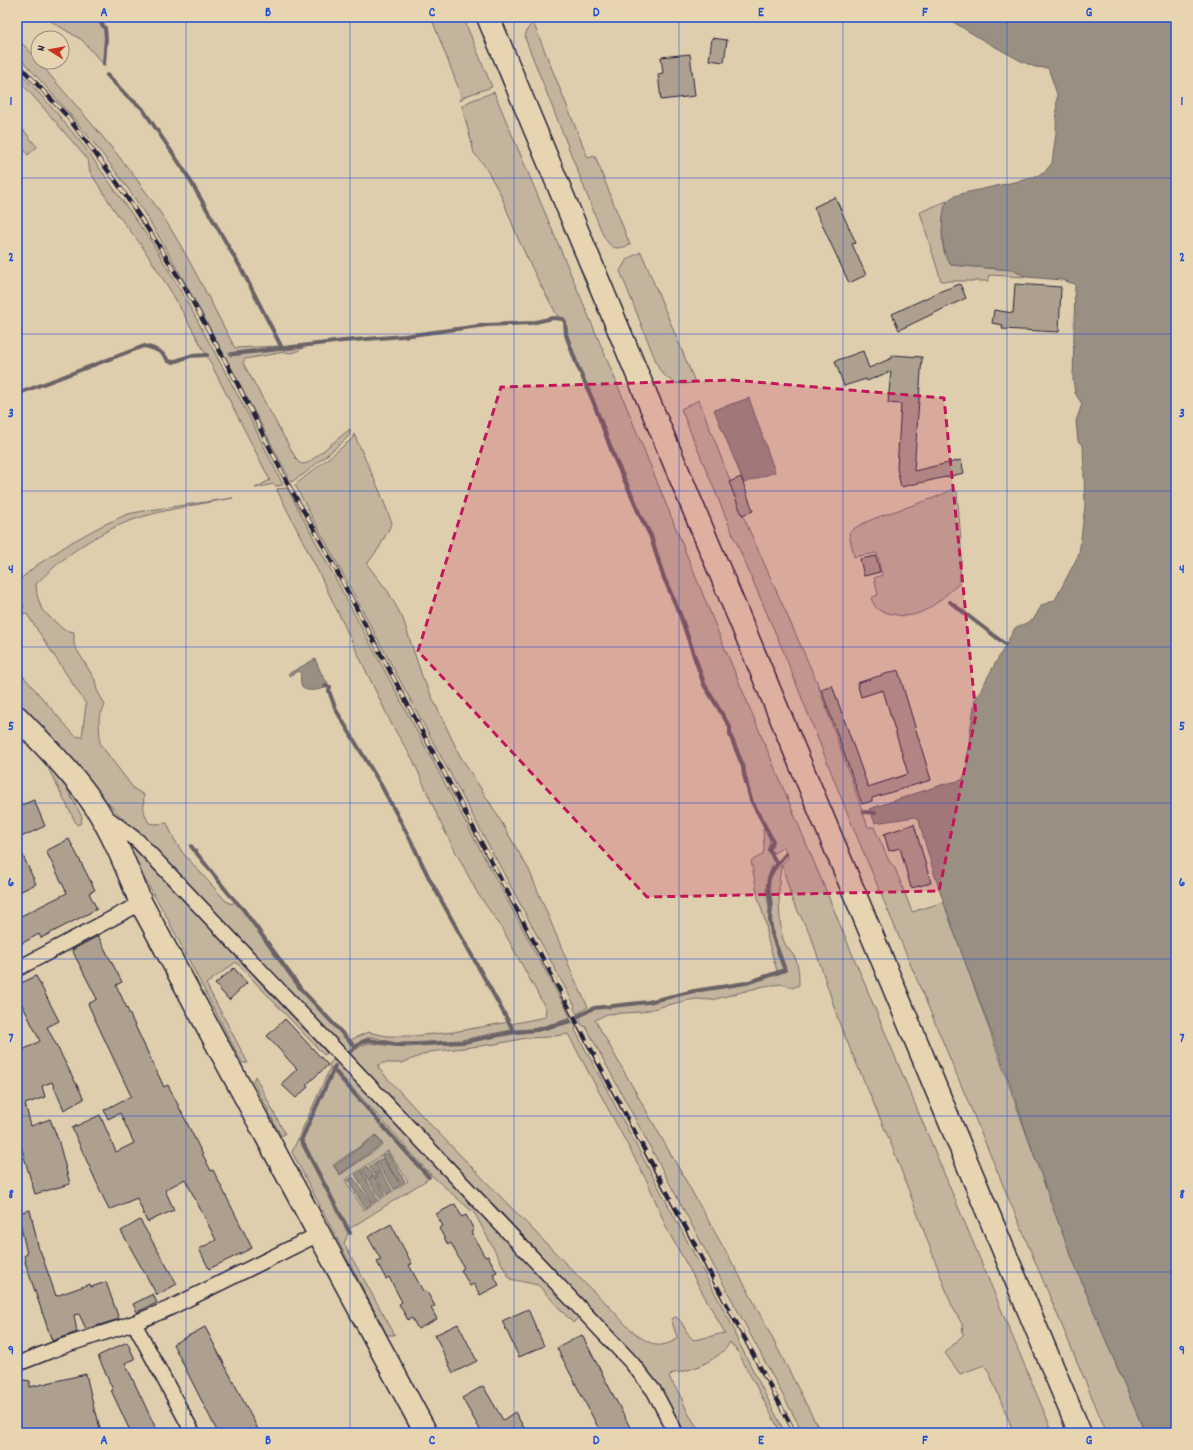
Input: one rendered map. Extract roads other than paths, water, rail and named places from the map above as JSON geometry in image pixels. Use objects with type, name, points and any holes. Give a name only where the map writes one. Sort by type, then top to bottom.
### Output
[{"type":"main road","points":[[488,17],[1080,1433]]},
{"type":"main road","points":[[17,717],[68,770],[97,810],[115,844],[142,903],[426,1433]]},
{"type":"street","points":[[97,810],[138,841],[631,1362],[654,1391],[676,1433]]},
{"type":"street","points":[[17,969],[142,903]]},
{"type":"street","points":[[17,1364],[63,1346],[134,1323],[170,1308],[319,1234]]},
{"type":"street","points":[[134,1323],[193,1433]]},
{"type":"waterway","points":[[96,17],[105,28],[106,38],[104,64]]},
{"type":"waterway","points":[[107,75],[126,95],[142,108],[184,170],[242,270],[282,348]]},
{"type":"waterway","points":[[232,354],[343,341],[404,336],[487,325],[531,323],[553,318],[563,319],[565,322],[566,335],[577,365],[593,401],[615,460],[650,535],[663,576],[680,615],[704,685],[730,727],[730,735],[743,767],[751,800],[773,841],[769,850],[777,863]]},
{"type":"waterway","points":[[17,394],[144,346],[158,351],[164,355],[168,361],[173,362],[190,356],[207,355]]},
{"type":"waterway","points":[[950,602],[1005,644]]},
{"type":"waterway","points":[[325,686],[330,687],[329,691],[336,710],[381,785],[430,880],[513,1032]]},
{"type":"waterway","points":[[864,812],[875,813]]},
{"type":"waterway","points":[[191,846],[229,894],[243,909],[301,989],[355,1047]]},
{"type":"waterway","points":[[578,1016],[594,1008],[648,1002],[694,991],[746,983],[785,970],[772,934],[770,920],[771,906],[768,885],[769,878],[774,868],[786,854]]},
{"type":"waterway","points":[[349,1052],[362,1042],[369,1040],[398,1045],[464,1042],[513,1032],[536,1030],[570,1021]]},
{"type":"waterway","points":[[335,1066],[301,1140],[350,1233]]},
{"type":"waterway","points":[[333,1069],[380,1123]]},
{"type":"waterway","points":[[383,1126],[429,1177]]},
{"type":"railway","points":[[17,63],[67,116],[118,184],[184,286],[233,375],[289,486],[316,532],[795,1433]]}]
